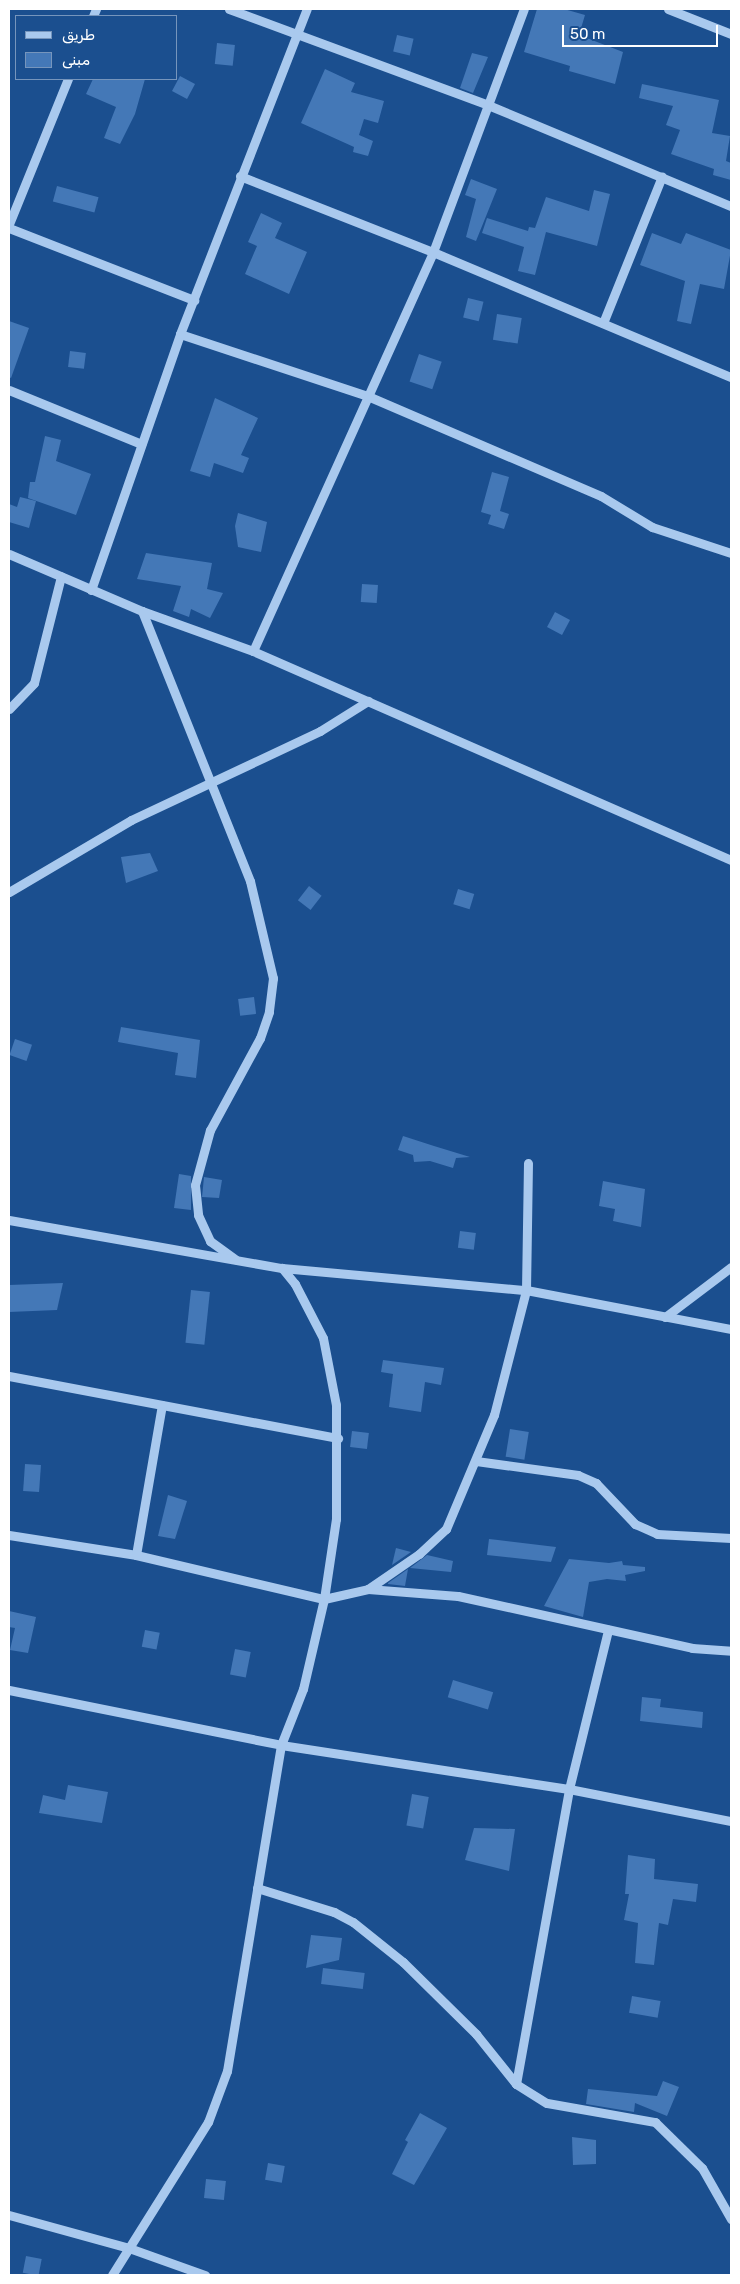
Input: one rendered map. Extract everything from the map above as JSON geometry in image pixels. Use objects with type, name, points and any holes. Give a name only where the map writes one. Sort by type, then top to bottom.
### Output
[{"type":"street","points":[[229,9],[296,36],[488,105],[731,206]]},
{"type":"street","points":[[91,590],[180,334],[240,176],[307,9]]},
{"type":"street","points":[[253,651],[370,397],[433,252],[524,9]]},
{"type":"street","points":[[668,9],[731,34]]},
{"type":"street","points":[[9,224],[68,80]]},
{"type":"street","points":[[240,176],[433,252],[731,377]]},
{"type":"street","points":[[603,323],[662,176]]},
{"type":"street","points":[[9,228],[194,300]]},
{"type":"street","points":[[180,334],[370,397],[601,496],[652,528],[731,553]]},
{"type":"street","points":[[9,390],[141,444]]},
{"type":"street","points":[[9,554],[142,611],[253,651],[731,860]]},
{"type":"street","points":[[9,709],[34,683],[62,576]]},
{"type":"street","points":[[142,611],[250,881],[273,978],[268,1012],[260,1038],[210,1130],[195,1185],[198,1215],[210,1241],[237,1260]]},
{"type":"street","points":[[9,892],[131,820],[212,784],[320,731],[368,702]]},
{"type":"street","points":[[368,1589],[419,1554],[446,1529],[494,1415],[512,1357],[526,1290],[528,1163]]},
{"type":"street","points":[[9,1220],[282,1268],[526,1290],[731,1329]]},
{"type":"street","points":[[665,1317],[731,1266]]},
{"type":"street","points":[[112,2275],[208,2122],[227,2071],[281,1745],[303,1689],[324,1599],[336,1519],[338,1438],[336,1405],[323,1338],[295,1284],[282,1268]]},
{"type":"street","points":[[9,1376],[338,1438]]},
{"type":"street","points":[[136,1555],[162,1405]]},
{"type":"street","points":[[476,1461],[578,1475],[596,1483],[635,1524],[657,1534],[731,1538]]},
{"type":"street","points":[[9,1535],[136,1555],[324,1599],[368,1589],[458,1596],[692,1648],[731,1651]]},
{"type":"street","points":[[516,2084],[569,1789],[608,1630]]},
{"type":"street","points":[[9,1690],[281,1745],[569,1789],[731,1821]]},
{"type":"street","points":[[257,1888],[334,1912],[353,1922],[403,1962],[443,2001],[476,2034],[516,2084],[547,2103],[655,2122],[702,2168],[731,2219]]},
{"type":"street","points":[[9,2215],[129,2248],[205,2275]]},
{"type":"building","points":[[537,9],[564,9],[585,15],[579,35],[623,52],[615,84],[569,71],[570,66],[524,52]]},
{"type":"building","points":[[397,35],[414,39],[410,55],[393,52]]},
{"type":"building","points":[[217,43],[235,45],[233,66],[215,64]]},
{"type":"building","points":[[472,53],[488,57],[473,93],[460,88]]},
{"type":"building","points":[[325,69],[355,83],[351,92],[384,101],[378,123],[364,119],[359,135],[373,141],[368,156],[353,152],[354,147],[301,123]]},
{"type":"building","points":[[180,76],[195,84],[187,99],[172,91]]},
{"type":"building","points":[[93,80],[145,80],[135,114],[120,144],[104,138],[116,107],[86,94]]},
{"type":"building","points":[[642,84],[719,100],[712,133],[730,136],[726,161],[731,163],[731,180],[713,175],[714,169],[671,154],[680,130],[666,125],[673,106],[639,98]]},
{"type":"building","points":[[471,179],[497,189],[476,241],[466,237],[476,199],[465,195]]},
{"type":"building","points":[[57,186],[99,197],[94,213],[53,201]]},
{"type":"building","points":[[594,190],[610,194],[597,246],[546,232],[535,275],[518,271],[524,247],[482,233],[487,218],[528,231],[529,227],[535,228],[546,197],[589,211]]},
{"type":"building","points":[[261,213],[282,223],[275,238],[307,252],[289,294],[245,274],[257,246],[248,242]]},
{"type":"building","points":[[652,233],[681,244],[686,233],[731,250],[724,289],[700,284],[691,324],[677,321],[685,281],[640,265]]},
{"type":"building","points":[[468,298],[484,302],[479,321],[463,317]]},
{"type":"building","points":[[497,314],[522,318],[518,344],[493,340]]},
{"type":"building","points":[[9,321],[29,328],[11,378],[9,377]]},
{"type":"building","points":[[70,351],[86,353],[84,369],[68,367]]},
{"type":"building","points":[[419,354],[442,362],[432,389],[410,381]]},
{"type":"building","points":[[215,398],[258,418],[241,455],[249,458],[243,473],[214,463],[210,477],[190,471]]},
{"type":"building","points":[[45,436],[61,440],[56,461],[91,474],[76,515],[28,498],[30,482],[35,482]]},
{"type":"building","points":[[492,472],[509,477],[500,511],[509,514],[504,529],[488,524],[491,515],[481,512]]},
{"type":"building","points":[[20,497],[36,501],[29,528],[9,522],[9,504],[17,507]]},
{"type":"building","points":[[238,513],[267,522],[261,552],[238,547],[235,526]]},
{"type":"building","points":[[146,553],[212,563],[207,589],[223,593],[210,618],[191,609],[189,617],[173,611],[181,586],[137,579]]},
{"type":"building","points":[[362,584],[378,585],[377,603],[361,602]]},
{"type":"building","points":[[555,612],[570,620],[562,635],[547,627]]},
{"type":"building","points":[[150,853],[158,871],[126,883],[121,857]]},
{"type":"building","points":[[309,886],[322,896],[311,910],[298,900]]},
{"type":"building","points":[[458,889],[474,894],[470,909],[453,904]]},
{"type":"building","points":[[254,997],[256,1014],[240,1016],[238,999]]},
{"type":"building","points":[[121,1027],[200,1040],[196,1078],[175,1075],[178,1053],[118,1042]]},
{"type":"building","points":[[15,1039],[32,1045],[26,1061],[9,1055]]},
{"type":"building","points":[[403,1136],[470,1157],[456,1158],[453,1168],[430,1161],[414,1162],[413,1155],[398,1150]]},
{"type":"building","points":[[179,1174],[191,1176],[191,1210],[174,1208]]},
{"type":"building","points":[[204,1177],[222,1180],[219,1198],[202,1197]]},
{"type":"building","points":[[603,1181],[645,1189],[641,1227],[613,1221],[615,1209],[599,1206]]},
{"type":"building","points":[[460,1231],[476,1233],[474,1250],[458,1248]]},
{"type":"building","points":[[63,1283],[57,1310],[9,1312],[9,1285]]},
{"type":"building","points":[[191,1290],[210,1292],[204,1345],[185,1343]]},
{"type":"building","points":[[383,1360],[444,1368],[441,1385],[425,1382],[421,1412],[389,1407],[393,1374],[381,1372]]},
{"type":"building","points":[[510,1429],[529,1432],[524,1460],[506,1457]]},
{"type":"building","points":[[352,1431],[369,1433],[367,1449],[350,1447]]},
{"type":"building","points":[[25,1464],[41,1465],[39,1492],[23,1491]]},
{"type":"building","points":[[168,1495],[187,1501],[175,1539],[158,1536]]},
{"type":"building","points":[[489,1539],[556,1547],[551,1562],[487,1555]]},
{"type":"building","points":[[396,1548],[411,1552],[392,1565]]},
{"type":"building","points":[[427,1555],[453,1561],[451,1572],[410,1568]]},
{"type":"building","points":[[569,1559],[609,1563],[622,1561],[623,1565],[645,1567],[645,1571],[625,1575],[626,1581],[607,1579],[589,1582],[583,1617],[544,1606]]},
{"type":"building","points":[[408,1569],[405,1586],[388,1584],[388,1583]]},
{"type":"building","points":[[9,1611],[36,1617],[28,1653],[10,1650],[15,1628],[9,1627]]},
{"type":"building","points":[[145,1630],[160,1633],[156,1650],[142,1647]]},
{"type":"building","points":[[235,1649],[251,1652],[246,1678],[230,1675]]},
{"type":"building","points":[[453,1680],[493,1692],[488,1709],[448,1697]]},
{"type":"building","points":[[642,1697],[661,1699],[660,1707],[703,1712],[702,1728],[640,1721]]},
{"type":"building","points":[[68,1785],[108,1792],[102,1823],[39,1813],[43,1795],[65,1800]]},
{"type":"building","points":[[412,1794],[429,1797],[423,1828],[406,1826]]},
{"type":"building","points":[[474,1828],[515,1829],[509,1871],[465,1860]]},
{"type":"building","points":[[628,1855],[655,1859],[654,1879],[698,1884],[696,1902],[673,1899],[668,1925],[659,1923],[654,1965],[635,1963],[638,1923],[624,1920],[629,1894],[625,1894]]},
{"type":"building","points":[[311,1935],[342,1938],[339,1960],[306,1968]]},
{"type":"building","points":[[323,1968],[365,1973],[363,1989],[321,1984]]},
{"type":"building","points":[[632,1996],[661,2001],[658,2018],[629,2013]]},
{"type":"building","points":[[663,2081],[679,2087],[667,2116],[635,2103],[634,2112],[586,2104],[588,2089],[657,2096]]},
{"type":"building","points":[[420,2113],[447,2128],[414,2185],[392,2174],[408,2142],[405,2140]]},
{"type":"building","points":[[572,2137],[596,2140],[596,2164],[573,2165]]},
{"type":"building","points":[[268,2163],[285,2166],[282,2183],[265,2180]]},
{"type":"building","points":[[206,2179],[226,2181],[224,2200],[204,2198]]},
{"type":"building","points":[[26,2256],[42,2259],[39,2275],[23,2273]]}]
